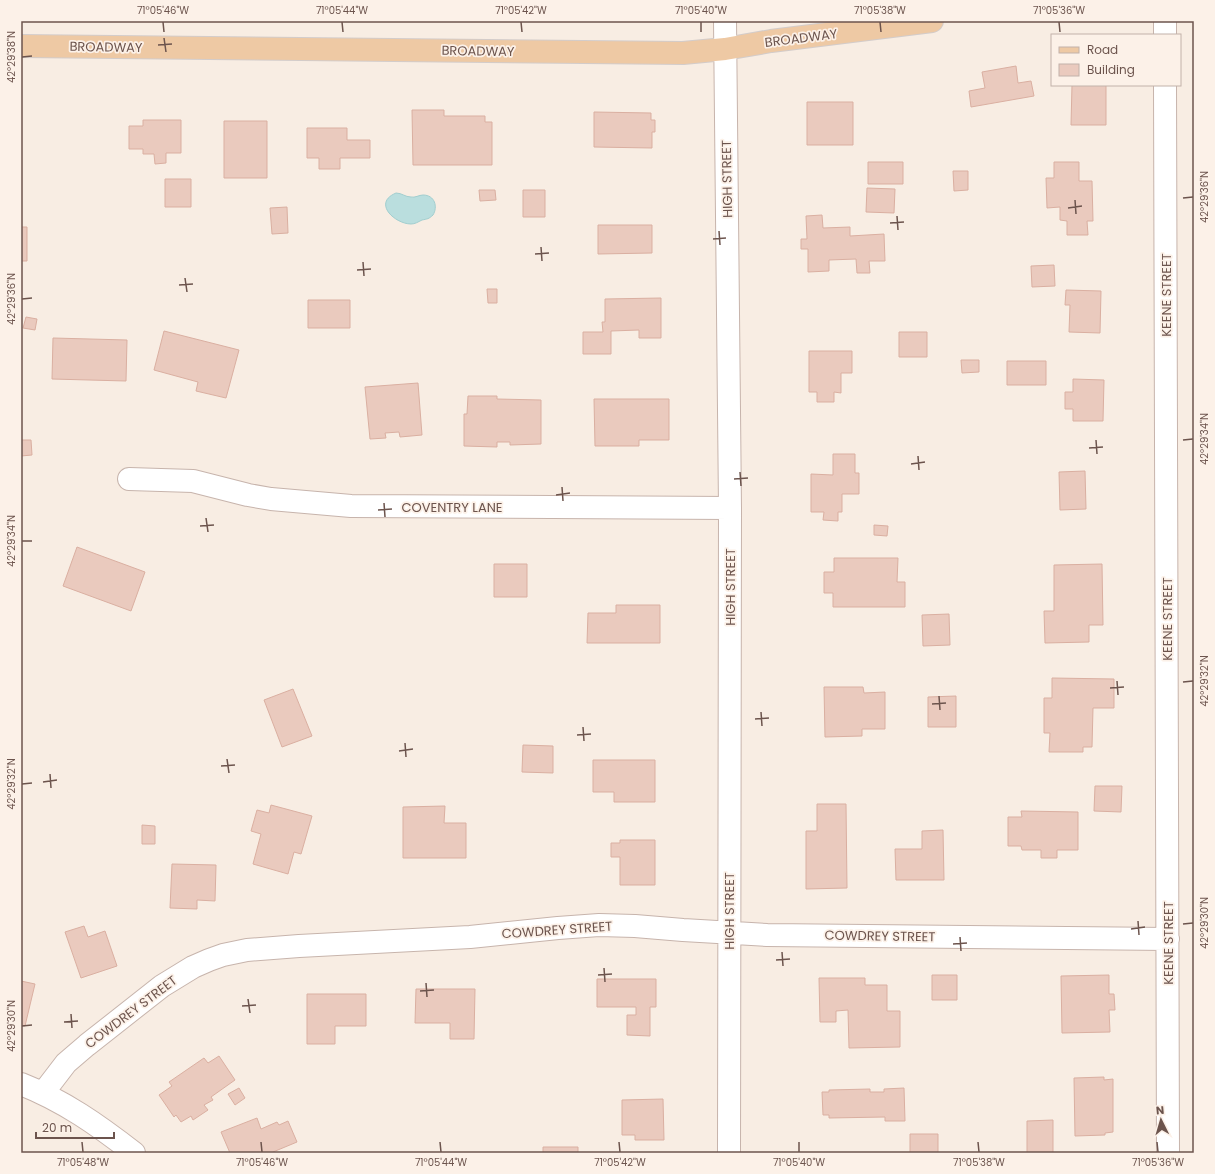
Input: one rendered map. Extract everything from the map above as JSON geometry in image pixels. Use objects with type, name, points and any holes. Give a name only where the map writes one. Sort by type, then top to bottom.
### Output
[{"type":"main road","name":"BROADWAY","points":[[21,46],[683,53],[725,49],[771,41],[932,21]]},
{"type":"street","name":"HIGH STREET","points":[[725,21],[730,508],[729,1153]]},
{"type":"street","points":[[1165,21],[1165,34]]},
{"type":"street","name":"KEENE STREET","points":[[1166,86],[1168,1153]]},
{"type":"street","name":"COVENTRY LANE","points":[[129,479],[193,481],[248,495],[271,499],[351,506],[730,508]]},
{"type":"street","name":"COWDREY STREET","points":[[43,1093],[66,1063],[162,986],[193,967],[223,955],[266,948],[470,937],[586,925],[635,926],[767,935],[1168,939]]},
{"type":"street","points":[[21,1084],[43,1093],[81,1114],[134,1153]]},
{"type":"water","points":[[396,193],[409,197],[423,195],[430,197],[433,199],[435,205],[433,215],[428,219],[412,224],[399,221],[388,212],[386,207],[386,202],[389,197]]},
{"type":"building","points":[[1016,66],[1018,83],[1031,81],[1034,96],[971,107],[969,91],[985,88],[982,72]]},
{"type":"building","points":[[1072,86],[1106,86],[1106,125],[1071,125]]},
{"type":"building","points":[[807,102],[853,102],[853,145],[807,145]]},
{"type":"building","points":[[412,110],[444,110],[444,116],[485,116],[485,122],[492,122],[492,165],[413,165]]},
{"type":"building","points":[[594,112],[651,113],[651,120],[655,120],[655,132],[652,132],[652,148],[594,147]]},
{"type":"building","points":[[143,120],[181,120],[181,153],[166,153],[166,163],[155,164],[154,154],[143,154],[143,149],[129,149],[129,126],[143,126]]},
{"type":"building","points":[[224,121],[267,121],[267,178],[224,178]]},
{"type":"building","points":[[307,128],[347,128],[347,140],[370,140],[370,158],[340,158],[340,169],[319,169],[319,158],[307,158]]},
{"type":"building","points":[[868,162],[903,162],[903,184],[868,184]]},
{"type":"building","points":[[1054,162],[1079,162],[1079,181],[1092,181],[1093,221],[1087,221],[1088,235],[1067,235],[1067,221],[1060,220],[1060,207],[1047,208],[1046,178],[1054,178]]},
{"type":"building","points":[[953,171],[968,171],[968,190],[954,191]]},
{"type":"building","points":[[165,179],[191,179],[191,207],[165,207]]},
{"type":"building","points":[[867,188],[895,189],[894,213],[866,212]]},
{"type":"building","points":[[479,190],[495,190],[496,200],[480,201]]},
{"type":"building","points":[[523,190],[545,190],[545,217],[523,217]]},
{"type":"building","points":[[287,207],[288,233],[272,234],[270,208]]},
{"type":"building","points":[[822,215],[823,228],[850,227],[850,236],[884,234],[885,261],[869,261],[870,273],[857,273],[856,259],[829,260],[829,271],[808,272],[808,249],[801,249],[801,239],[807,239],[806,216]]},
{"type":"building","points":[[598,225],[652,225],[652,253],[598,254]]},
{"type":"building","points":[[21,227],[27,227],[27,261],[21,261]]},
{"type":"building","points":[[1054,265],[1055,286],[1032,287],[1031,266]]},
{"type":"building","points":[[487,289],[497,289],[497,303],[488,303]]},
{"type":"building","points":[[1066,290],[1101,291],[1100,333],[1069,332],[1070,305],[1065,305]]},
{"type":"building","points":[[661,298],[661,338],[639,338],[639,330],[611,331],[611,354],[583,354],[583,332],[603,332],[602,322],[605,322],[605,299]]},
{"type":"building","points":[[308,300],[350,300],[350,328],[308,328]]},
{"type":"building","points":[[26,317],[37,319],[35,330],[23,328]]},
{"type":"building","points":[[164,331],[239,350],[226,398],[196,391],[198,382],[154,370]]},
{"type":"building","points":[[899,332],[927,332],[927,357],[899,357]]},
{"type":"building","points":[[53,338],[127,340],[126,381],[52,379]]},
{"type":"building","points":[[809,351],[852,351],[852,373],[841,373],[841,393],[834,392],[834,402],[817,402],[817,392],[809,392]]},
{"type":"building","points":[[961,360],[979,360],[979,372],[962,373]]},
{"type":"building","points":[[1007,361],[1046,361],[1046,385],[1007,385]]},
{"type":"building","points":[[1073,379],[1104,380],[1103,421],[1073,421],[1073,409],[1065,409],[1065,392],[1073,392]]},
{"type":"building","points":[[418,383],[422,435],[400,437],[399,432],[385,433],[386,438],[370,439],[365,387]]},
{"type":"building","points":[[468,396],[497,396],[497,399],[541,400],[541,444],[510,445],[510,442],[497,442],[497,447],[464,446],[464,414],[467,414]]},
{"type":"building","points":[[594,399],[669,399],[669,440],[639,440],[639,446],[595,446]]},
{"type":"building","points":[[21,440],[31,440],[32,455],[21,456]]},
{"type":"building","points":[[833,454],[855,454],[855,473],[859,473],[859,494],[842,494],[842,512],[838,512],[838,521],[823,520],[824,512],[811,512],[811,474],[833,475]]},
{"type":"building","points":[[1085,471],[1086,509],[1060,510],[1059,472]]},
{"type":"building","points":[[874,525],[888,526],[887,536],[874,535]]},
{"type":"building","points":[[77,547],[145,572],[131,611],[63,586]]},
{"type":"building","points":[[834,558],[898,558],[897,582],[905,582],[905,607],[833,607],[833,593],[824,593],[824,572],[834,572]]},
{"type":"building","points":[[494,564],[527,564],[527,597],[494,597]]},
{"type":"building","points":[[1102,564],[1103,625],[1089,625],[1089,642],[1045,643],[1044,611],[1054,611],[1054,565]]},
{"type":"building","points":[[616,605],[660,605],[660,643],[587,643],[588,613],[616,613]]},
{"type":"building","points":[[949,614],[950,645],[923,646],[922,615]]},
{"type":"building","points":[[1052,678],[1114,679],[1114,708],[1093,708],[1092,747],[1083,747],[1083,752],[1049,752],[1050,733],[1044,733],[1044,698],[1052,698]]},
{"type":"building","points":[[824,687],[863,687],[864,693],[885,692],[885,729],[862,729],[862,736],[825,737]]},
{"type":"building","points":[[293,689],[312,736],[282,747],[264,700]]},
{"type":"building","points":[[956,696],[956,727],[928,727],[928,697]]},
{"type":"building","points":[[523,745],[553,746],[553,773],[522,772]]},
{"type":"building","points":[[593,760],[655,760],[655,802],[614,802],[614,792],[593,792]]},
{"type":"building","points":[[1095,786],[1122,786],[1121,812],[1094,811]]},
{"type":"building","points":[[817,804],[846,804],[847,888],[806,889],[806,831],[817,831]]},
{"type":"building","points":[[271,805],[312,816],[301,854],[294,852],[288,874],[253,864],[261,834],[251,831],[257,810],[269,813]]},
{"type":"building","points":[[445,806],[444,823],[466,823],[466,858],[403,858],[403,807]]},
{"type":"building","points":[[1021,811],[1078,812],[1078,850],[1057,850],[1057,858],[1041,858],[1041,850],[1022,850],[1021,846],[1008,846],[1008,817],[1022,817]]},
{"type":"building","points":[[142,825],[155,826],[155,844],[142,844]]},
{"type":"building","points":[[943,830],[944,880],[896,880],[895,849],[922,849],[922,831]]},
{"type":"building","points":[[620,840],[655,840],[655,885],[620,885],[620,857],[611,857],[611,843],[620,843]]},
{"type":"building","points":[[172,864],[216,865],[215,901],[197,900],[197,909],[170,908]]},
{"type":"building","points":[[84,926],[88,937],[105,931],[117,966],[81,978],[65,932]]},
{"type":"building","points":[[932,975],[957,975],[957,1000],[932,1000]]},
{"type":"building","points":[[1109,975],[1109,994],[1114,994],[1115,1010],[1109,1010],[1110,1032],[1062,1033],[1061,976]]},
{"type":"building","points":[[819,978],[865,978],[865,985],[887,985],[887,1011],[900,1011],[900,1047],[849,1048],[848,1010],[836,1011],[836,1022],[820,1022]]},
{"type":"building","points":[[597,979],[656,979],[656,1007],[650,1007],[650,1036],[627,1035],[627,1015],[636,1015],[636,1007],[597,1007]]},
{"type":"building","points":[[21,981],[35,984],[25,1026],[21,1025]]},
{"type":"building","points":[[416,989],[475,989],[474,1039],[450,1039],[450,1023],[415,1023]]},
{"type":"building","points":[[307,994],[366,994],[366,1026],[335,1026],[335,1044],[307,1044]]},
{"type":"building","points":[[219,1056],[235,1080],[211,1097],[213,1100],[204,1105],[208,1110],[193,1120],[191,1116],[181,1122],[176,1115],[174,1117],[159,1095],[172,1086],[169,1082],[204,1058],[208,1063]]},
{"type":"building","points":[[1104,1077],[1104,1080],[1113,1079],[1113,1132],[1105,1133],[1105,1135],[1075,1136],[1074,1078]]},
{"type":"building","points":[[239,1088],[245,1098],[235,1105],[228,1094]]},
{"type":"building","points":[[904,1088],[905,1121],[885,1121],[885,1117],[829,1118],[829,1115],[823,1115],[822,1092],[829,1092],[829,1090],[870,1089],[870,1092],[884,1092],[884,1089]]},
{"type":"building","points":[[663,1099],[664,1140],[635,1140],[635,1135],[622,1135],[622,1100]]},
{"type":"building","points":[[257,1118],[261,1129],[277,1122],[279,1125],[288,1121],[297,1142],[273,1152],[274,1153],[230,1153],[221,1132]]},
{"type":"building","points":[[1053,1120],[1053,1153],[1027,1153],[1027,1121]]},
{"type":"building","points":[[910,1134],[938,1134],[938,1153],[910,1153]]},
{"type":"building","points":[[543,1147],[578,1147],[578,1153],[543,1153]]}]
